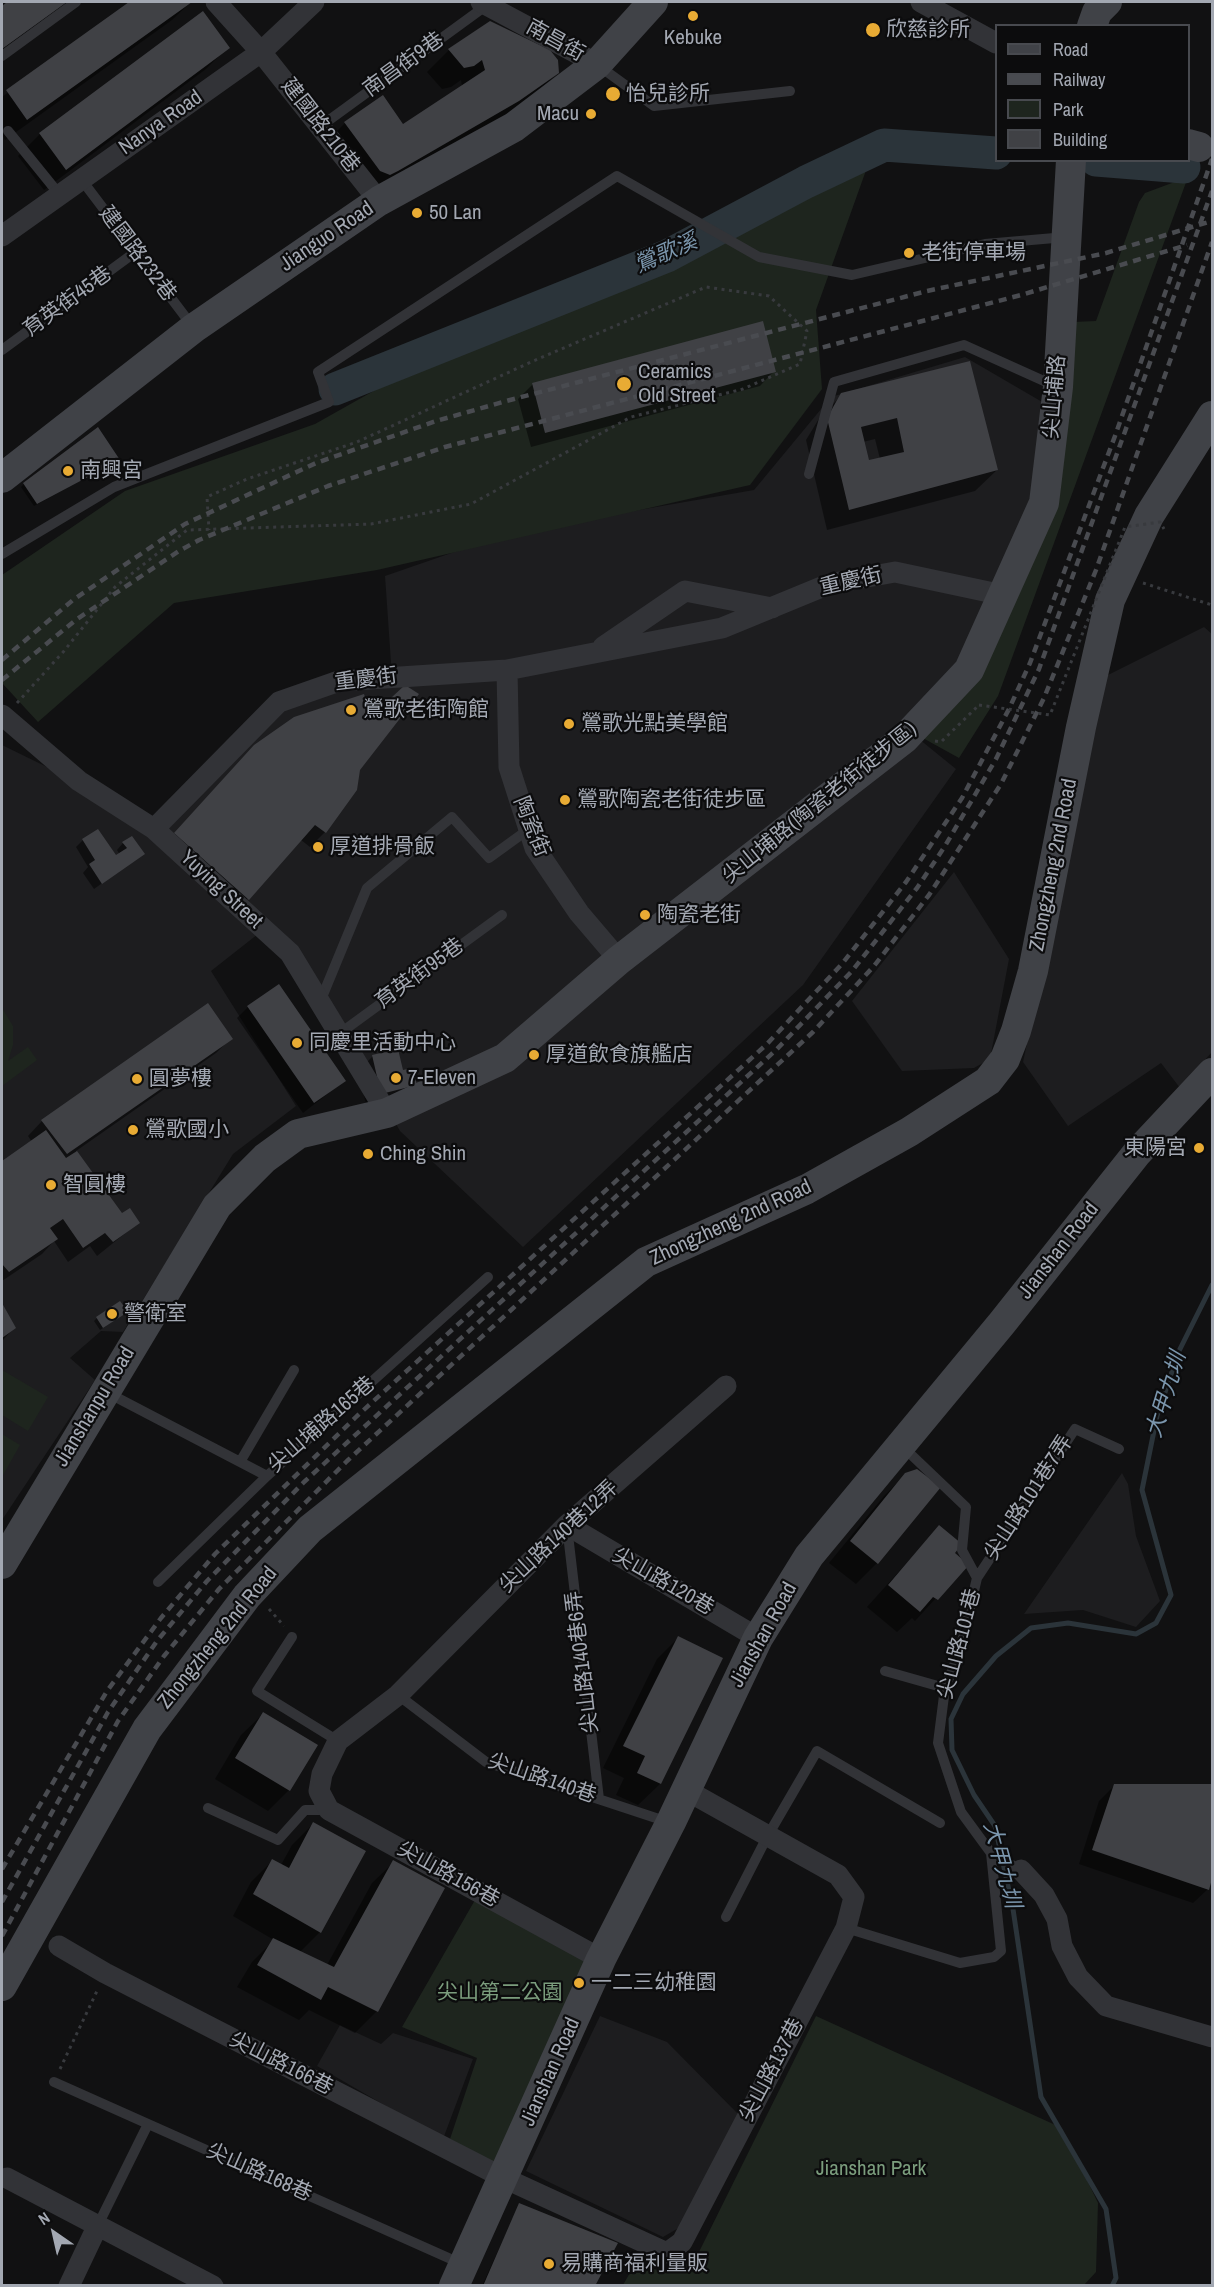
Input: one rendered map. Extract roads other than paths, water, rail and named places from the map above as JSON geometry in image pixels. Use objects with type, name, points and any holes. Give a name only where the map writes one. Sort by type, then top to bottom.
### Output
[{"type":"main road","name":"Jianguo Road","points":[[2,478],[194,328],[379,201],[514,127],[597,64],[653,2]]},
{"type":"main road","points":[[1093,24],[1097,12],[1107,2]]},
{"type":"main road","name":"尖山埔路","points":[[1003,595],[1044,503],[1058,387],[1071,162]]},
{"type":"main road","name":"Zhongzheng 2nd Road","points":[[2,1986],[147,1728],[246,1596],[310,1529],[646,1262],[807,1189],[909,1132],[988,1081],[1005,1059],[1016,1031],[1033,971],[1081,727],[1110,600],[1149,516],[1212,416]]},
{"type":"main road","name":"尖山埔路(陶瓷老街徒步區)","points":[[387,1113],[505,1058],[619,960],[916,728],[969,670],[1003,595]]},
{"type":"main road","name":"Jianshan Road","points":[[459,2275],[601,1959],[671,1822],[758,1638],[809,1556],[1002,1323],[1137,1153],[1212,1073]]},
{"type":"main road","name":"Jianshanpu Road","points":[[2,1564],[217,1206],[265,1158],[298,1134],[387,1113]]},
{"type":"street","name":"建國路210巷","points":[[216,2],[261,52],[379,201]]},
{"type":"street","name":"Nanya Road","points":[[2,236],[58,194],[261,52],[314,2]]},
{"type":"street","points":[[921,2],[995,42]]},
{"type":"street","name":"南昌街","points":[[486,3],[597,64]]},
{"type":"street","name":"重慶街","points":[[154,829],[279,702],[339,681],[507,670],[722,628],[829,584],[895,572],[1003,595]]},
{"type":"street","name":"重慶街","points":[[596,652],[685,591],[772,608]]},
{"type":"street","name":"陶瓷街","points":[[507,670],[508,767],[535,848],[579,913],[619,960]]},
{"type":"street","name":"Yuying Street","points":[[3,717],[79,781],[154,829],[290,953],[387,1113]]},
{"type":"street","name":"尖山路140巷12弄","points":[[398,1695],[567,1526],[726,1386]]},
{"type":"street","name":"尖山路120巷","points":[[567,1526],[758,1638]]},
{"type":"street","points":[[329,1810],[319,1791],[322,1774],[338,1741],[398,1695]]},
{"type":"street","name":"尖山路137巷","points":[[504,2178],[667,2253],[682,2242],[846,1928],[854,1897],[838,1875],[686,1790]]},
{"type":"street","name":"尖山路156巷","points":[[329,1810],[601,1959]]},
{"type":"street","points":[[1021,1870],[1044,1895],[1057,1919],[1062,1947],[1078,1977],[1106,2006],[1212,2037]]},
{"type":"street","name":"尖山路166巷","points":[[60,1946],[105,1973],[504,2178]]},
{"type":"street","points":[[7,2178],[213,2286]]},
{"type":"street","points":[[69,2286],[97,2227]]},
{"type":"lane","points":[[2,56],[76,2]]},
{"type":"lane","name":"南昌街9巷","points":[[321,126],[486,3]]},
{"type":"lane","points":[[597,64],[654,106],[790,91]]},
{"type":"lane","points":[[4,130],[58,194]]},
{"type":"lane","points":[[2,554],[114,487],[328,402],[318,372],[617,176],[759,257],[852,275],[985,244],[1066,237]]},
{"type":"lane","name":"建國路232巷","points":[[81,179],[134,253],[194,328]]},
{"type":"lane","name":"育英街45巷","points":[[2,350],[134,253]]},
{"type":"lane","points":[[809,474],[834,382],[964,345],[1058,387]]},
{"type":"lane","points":[[320,1002],[367,888],[452,817],[489,858],[529,829]]},
{"type":"lane","name":"育英街95巷","points":[[339,1034],[502,915]]},
{"type":"lane","name":"尖山埔路165巷","points":[[104,1391],[267,1476],[488,1277]]},
{"type":"lane","points":[[240,1462],[294,1370]]},
{"type":"lane","name":"尖山路101巷7弄","points":[[977,1578],[1075,1429],[1119,1449]]},
{"type":"lane","name":"尖山路101巷","points":[[901,1445],[966,1507],[962,1550],[977,1578],[960,1650],[945,1688],[938,1743],[961,1812],[994,1855]]},
{"type":"lane","points":[[158,1582],[267,1476]]},
{"type":"lane","name":"尖山路140巷6弄","points":[[567,1526],[599,1799]]},
{"type":"lane","points":[[292,1637],[257,1691],[338,1741]]},
{"type":"lane","points":[[885,1671],[945,1688]]},
{"type":"lane","name":"尖山路140巷","points":[[398,1695],[486,1762],[671,1822]]},
{"type":"lane","points":[[726,1917],[767,1837],[817,1751],[940,1823]]},
{"type":"lane","points":[[208,1808],[278,1840],[305,1810],[329,1810]]},
{"type":"lane","points":[[994,1855],[1021,1870]]},
{"type":"lane","points":[[846,1928],[960,1963],[994,1957],[1001,1951],[994,1855]]},
{"type":"lane","name":"尖山路168巷","points":[[54,2082],[148,2124],[459,2275]]},
{"type":"lane","points":[[97,2227],[148,2124]]},
{"type":"waterway","name":"鶯歌溪","points":[[335,389],[667,256],[806,182],[884,145],[995,153]]},
{"type":"waterway","name":"鶯歌溪","points":[[1121,162],[1184,167]]},
{"type":"waterway","name":"大甲九圳","points":[[1112,2286],[1116,2278],[1106,2209],[1041,2097],[1013,1909],[995,1826],[974,1795],[952,1750],[951,1719],[963,1694],[996,1656],[1031,1628],[1068,1623],[1136,1634],[1156,1623],[1171,1595],[1142,1490],[1157,1416],[1179,1351],[1212,1285]]},
{"type":"railway","points":[[2,1869],[107,1691],[161,1618],[215,1554],[357,1416],[767,1044],[842,964],[906,882],[962,798],[1009,709],[1030,663],[1115,436],[1212,159]]},
{"type":"railway","points":[[2,1902],[108,1712],[157,1641],[207,1581],[304,1482],[776,1050],[852,971],[917,888],[945,846],[996,759],[1039,669],[1212,191]]},
{"type":"railway","points":[[2,660],[73,600],[185,524],[316,463],[436,421],[510,400],[927,291],[1106,253],[1212,221]]},
{"type":"railway","points":[[2,1936],[118,1721],[164,1656],[219,1589],[347,1461],[813,1032],[874,966],[929,895],[1001,784],[1044,698],[1096,570],[1212,242]]},
{"type":"railway","points":[[2,680],[77,619],[179,551],[199,540],[328,486],[445,447],[1021,295],[1187,245]]},
{"type":"place","name":"Kebuke","points":[[693,16]]},
{"type":"place","name":"欣慈診所","points":[[873,30]]},
{"type":"place","name":"怡兒診所","points":[[613,94]]},
{"type":"place","name":"Macu","points":[[591,114]]},
{"type":"place","name":"50 Lan","points":[[417,213]]},
{"type":"place","name":"老街停車場","points":[[909,253]]},
{"type":"place","name":"Ceramics Old Street","points":[[624,384]]},
{"type":"place","name":"南興宮","points":[[68,471]]},
{"type":"place","name":"鶯歌老街陶館","points":[[351,710]]},
{"type":"place","name":"鶯歌光點美學館","points":[[569,724]]},
{"type":"place","name":"鶯歌陶瓷老街徒步區","points":[[565,800]]},
{"type":"place","name":"厚道排骨飯","points":[[318,847]]},
{"type":"place","name":"陶瓷老街","points":[[645,915]]},
{"type":"place","name":"同慶里活動中心","points":[[297,1043]]},
{"type":"place","name":"厚道飲食旗艦店","points":[[534,1055]]},
{"type":"place","name":"7-Eleven","points":[[396,1078]]},
{"type":"place","name":"圓夢樓","points":[[137,1079]]},
{"type":"place","name":"鶯歌國小","points":[[133,1130]]},
{"type":"place","name":"東陽宮","points":[[1199,1148]]},
{"type":"place","name":"Ching Shin","points":[[368,1154]]},
{"type":"place","name":"智圓樓","points":[[51,1185]]},
{"type":"place","name":"警衛室","points":[[112,1314]]},
{"type":"place","name":"一二三幼稚園","points":[[579,1983]]},
{"type":"place","name":"易購商福利量販","points":[[549,2264]]},
{"type":"park label","name":"尖山第二公園","points":[[500,1993]]},
{"type":"park label","name":"Jianshan Park","points":[[871,2169]]}]
